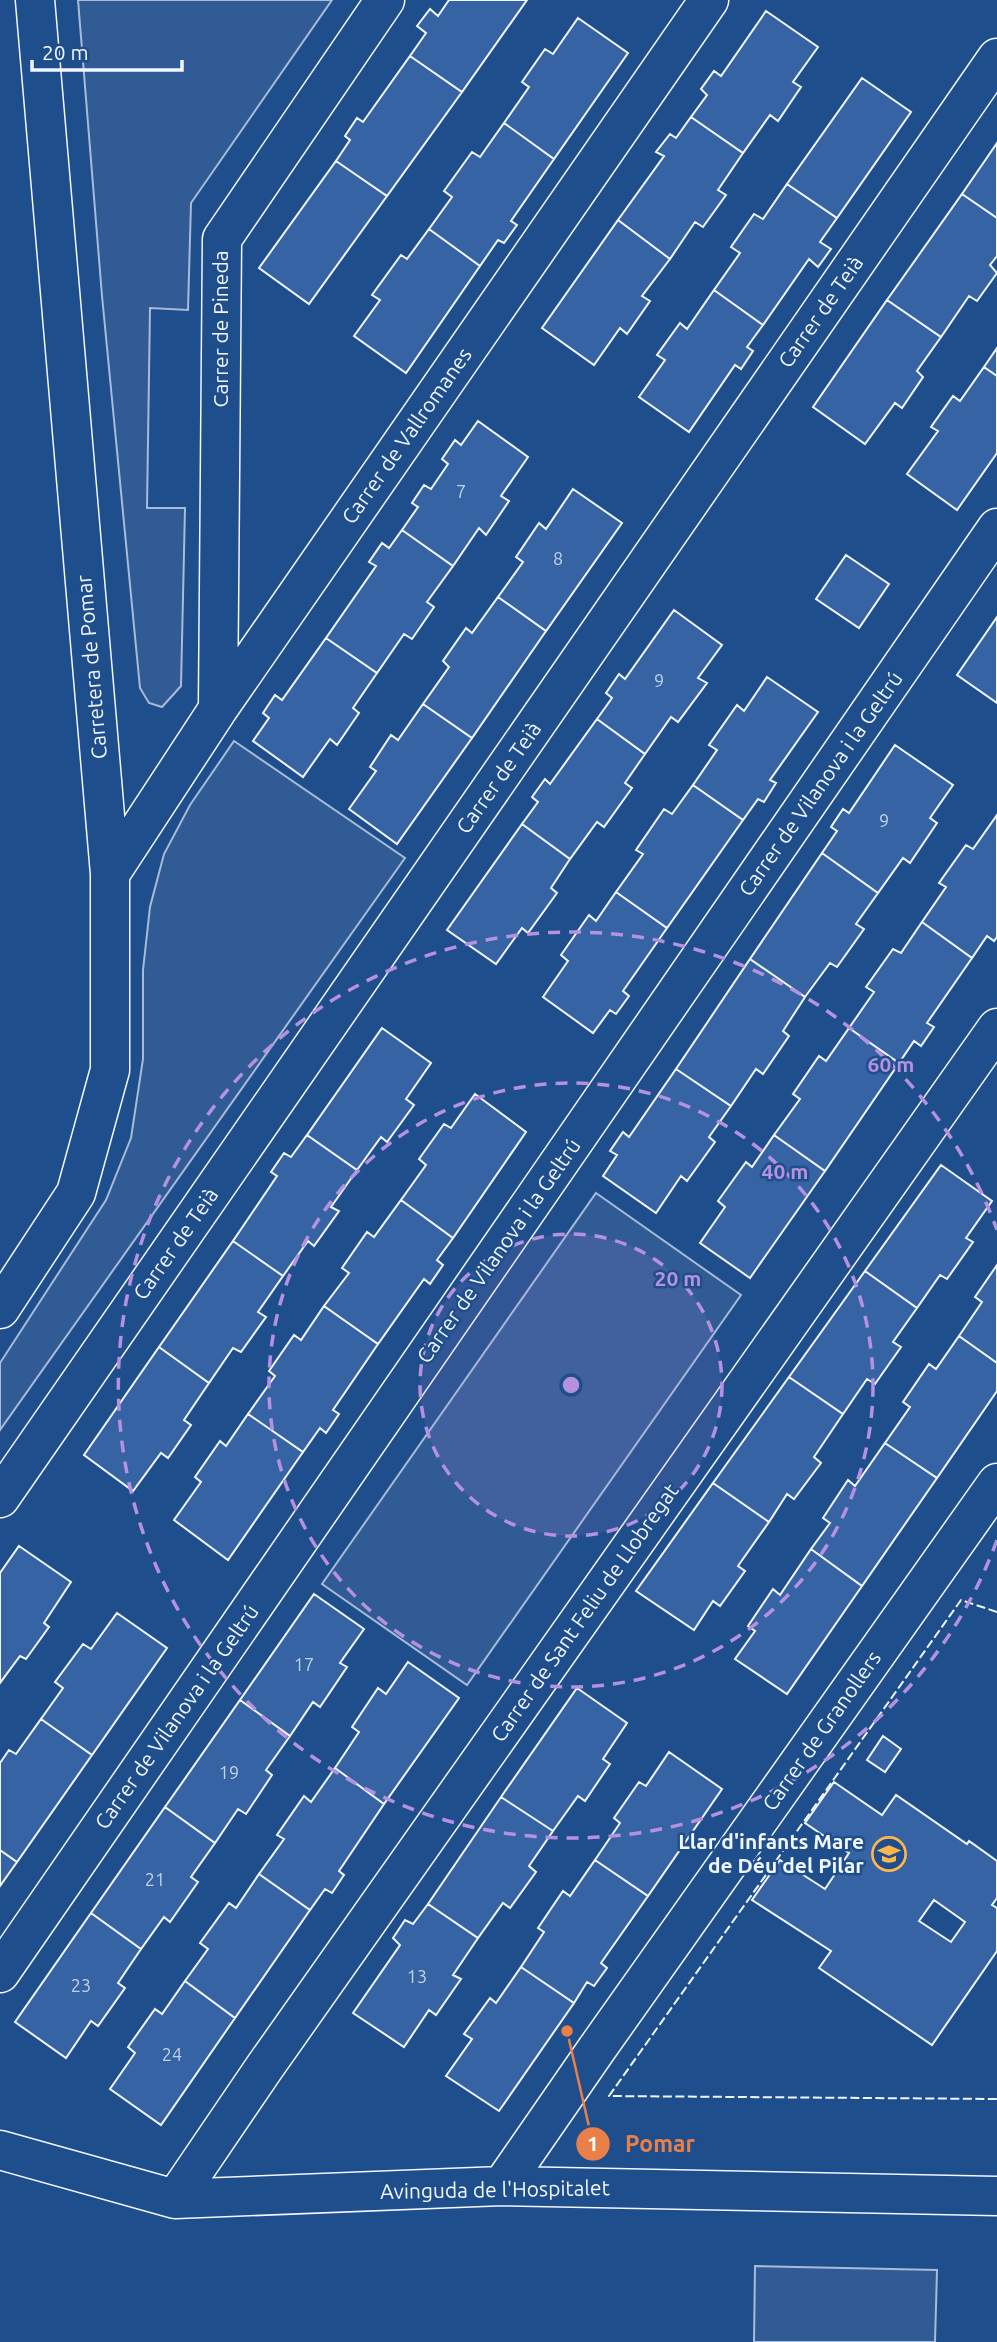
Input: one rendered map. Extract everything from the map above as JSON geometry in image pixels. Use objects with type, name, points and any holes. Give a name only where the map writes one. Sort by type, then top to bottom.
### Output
[{"type":"street","name":"Carretera de Pomar","points":[[0,1309],[76,1193],[110,1070],[110,874],[34,0]]},
{"type":"street","name":"Carrer de Pineda","points":[[218,709],[222,239],[385,0]]},
{"type":"street","name":"Carrer de Vallromanes","points":[[110,874],[218,709],[709,0]]},
{"type":"street","name":"Carrer de Teià","points":[[0,1497],[997,58]]},
{"type":"street","name":"Carrer de Vilanova i la Geltrú","points":[[0,1973],[997,528]]},
{"type":"street","name":"Carrer de Sant Feliu de Llobregat","points":[[175,2199],[997,1028]]},
{"type":"street","name":"Carrer de Granollers","points":[[502,2186],[997,1483]]},
{"type":"street","name":"Avinguda de l'Hospitalet","points":[[0,2150],[175,2199],[502,2186],[997,2196]]},
{"type":"shaded area","points":[[78,0],[332,0],[191,203],[188,310],[150,308],[147,508],[185,508],[181,686],[162,707],[149,703],[140,688],[102,296]]},
{"type":"shaded area","points":[[234,741],[405,858],[0,1430],[0,1363],[106,1200],[131,1138],[143,1059],[143,970],[150,907],[164,854],[190,805]]},
{"type":"shaded area","points":[[596,1193],[741,1295],[467,1685],[322,1584]]},
{"type":"shaded area","points":[[755,2266],[937,2270],[935,2342],[754,2342]]},
{"type":"building","points":[[449,0],[527,0],[462,92],[410,56],[426,33],[417,26],[430,9],[438,16]]},
{"type":"building","points":[[766,11],[818,47],[793,82],[801,87],[778,121],[770,115],[743,153],[691,117],[707,95],[701,89],[714,71],[721,76]]},
{"type":"building","points":[[578,18],[628,53],[554,159],[504,123],[529,87],[522,82],[545,49],[553,54]]},
{"type":"building","points":[[410,56],[462,92],[387,196],[336,161],[350,140],[345,136],[357,118],[363,122]]},
{"type":"building","points":[[862,78],[911,112],[837,218],[787,184]]},
{"type":"building","points":[[691,117],[743,153],[718,190],[726,195],[703,227],[695,222],[670,259],[618,220],[664,156],[656,152],[670,134],[676,138]]},
{"type":"building","points":[[504,123],[554,159],[511,221],[517,225],[504,243],[498,240],[480,266],[429,229],[452,197],[444,191],[472,152],[480,157]]},
{"type":"building","points":[[997,143],[997,218],[962,194]]},
{"type":"building","points":[[336,161],[387,196],[309,304],[259,268]]},
{"type":"building","points":[[787,184],[837,218],[820,242],[831,249],[818,267],[809,259],[763,325],[714,290],[740,253],[731,247],[754,214],[763,219]]},
{"type":"building","points":[[962,194],[997,218],[997,256],[990,265],[997,273],[977,301],[969,296],[941,337],[887,300]]},
{"type":"building","points":[[618,220],[670,259],[642,296],[650,301],[627,334],[620,328],[594,365],[542,328]]},
{"type":"building","points":[[429,229],[480,266],[406,373],[354,336],[380,300],[372,295],[401,255],[407,259]]},
{"type":"building","points":[[714,290],[763,325],[747,347],[753,351],[741,369],[735,365],[689,432],[639,397],[665,360],[657,355],[680,323],[687,329]]},
{"type":"building","points":[[887,300],[941,337],[917,371],[923,377],[902,408],[895,403],[865,444],[813,407]]},
{"type":"building","points":[[997,348],[997,376],[984,367]]},
{"type":"building","points":[[984,367],[997,376],[997,453],[957,510],[907,474],[938,431],[931,427],[953,396],[960,401]]},
{"type":"building","points":[[478,421],[528,457],[501,496],[509,501],[486,535],[479,528],[453,566],[402,530],[418,507],[412,503],[424,485],[431,489],[448,464],[442,459],[455,440],[461,445]]},
{"type":"building","points":[[573,489],[622,523],[546,631],[498,597],[523,562],[516,557],[539,523],[546,529]]},
{"type":"building","points":[[402,530],[453,566],[427,602],[434,607],[412,639],[404,634],[377,673],[326,638],[376,566],[369,562],[382,543],[389,548]]},
{"type":"building","points":[[846,555],[889,584],[859,628],[816,599]]},
{"type":"building","points":[[498,597],[546,631],[472,738],[423,704],[449,667],[443,661],[466,628],[472,633]]},
{"type":"building","points":[[674,610],[722,645],[698,678],[707,683],[678,722],[671,717],[645,754],[597,719],[612,698],[606,693],[619,674],[625,679]]},
{"type":"building","points":[[997,617],[997,703],[957,675]]},
{"type":"building","points":[[326,638],[377,673],[353,708],[359,713],[337,745],[330,739],[303,777],[253,741],[269,718],[263,713],[275,695],[282,700]]},
{"type":"building","points":[[767,677],[818,712],[770,780],[776,783],[764,802],[758,799],[743,820],[693,785],[717,750],[709,745],[737,705],[744,711]]},
{"type":"building","points":[[423,704],[472,738],[397,844],[349,809],[376,771],[370,767],[391,735],[398,740]]},
{"type":"building","points":[[597,719],[645,754],[625,783],[632,788],[604,827],[597,822],[570,859],[522,824],[538,802],[532,797],[545,779],[550,784]]},
{"type":"building","points":[[895,745],[953,785],[930,818],[937,823],[910,863],[903,858],[878,893],[822,853],[837,831],[831,827],[843,809],[849,813]]},
{"type":"building","points":[[693,785],[743,820],[667,928],[616,892],[643,854],[636,850],[664,809],[672,814]]},
{"type":"building","points":[[997,815],[997,937],[994,941],[987,936],[972,958],[922,922],[946,887],[939,883],[966,845],[973,849]]},
{"type":"building","points":[[522,824],[570,859],[551,888],[557,893],[528,933],[522,928],[496,964],[447,930]]},
{"type":"building","points":[[822,853],[878,893],[856,924],[864,929],[837,967],[830,963],[805,997],[750,959]]},
{"type":"building","points":[[616,892],[667,928],[623,991],[629,996],[616,1014],[610,1010],[593,1033],[543,997],[568,961],[561,955],[589,915],[596,921]]},
{"type":"building","points":[[922,922],[972,958],[927,1023],[934,1027],[921,1046],[914,1041],[899,1063],[849,1028],[874,992],[866,987],[893,949],[901,953]]},
{"type":"building","points":[[750,959],[805,997],[783,1031],[789,1036],[763,1074],[756,1069],[731,1106],[676,1069]]},
{"type":"building","points":[[382,1028],[431,1063],[406,1099],[414,1105],[387,1142],[381,1137],[357,1170],[307,1135]]},
{"type":"building","points":[[849,1028],[899,1063],[825,1171],[774,1135],[800,1099],[793,1094],[819,1056],[826,1061]]},
{"type":"building","points":[[676,1069],[731,1106],[709,1137],[715,1142],[687,1181],[681,1176],[656,1213],[603,1176],[617,1155],[610,1151],[623,1132],[629,1137]]},
{"type":"building","points":[[475,1094],[526,1132],[453,1238],[401,1200],[426,1165],[419,1159],[444,1124],[451,1128]]},
{"type":"building","points":[[307,1135],[357,1170],[331,1207],[339,1211],[314,1246],[308,1241],[283,1276],[233,1241],[277,1176],[271,1172],[284,1153],[291,1157]]},
{"type":"building","points":[[774,1135],[825,1171],[750,1278],[700,1243],[725,1207],[718,1201],[746,1162],[752,1167]]},
{"type":"building","points":[[941,1165],[992,1201],[966,1238],[973,1242],[947,1279],[940,1275],[917,1308],[865,1271]]},
{"type":"building","points":[[401,1200],[453,1238],[437,1260],[443,1265],[430,1284],[424,1279],[378,1344],[324,1306],[349,1273],[342,1268],[367,1232],[374,1237]]},
{"type":"building","points":[[233,1241],[283,1276],[258,1312],[266,1317],[241,1352],[233,1348],[209,1383],[159,1347]]},
{"type":"building","points":[[997,1265],[997,1363],[959,1336],[982,1302],[975,1297]]},
{"type":"building","points":[[865,1271],[917,1308],[893,1342],[901,1347],[875,1384],[867,1379],[843,1414],[789,1377]]},
{"type":"building","points":[[324,1306],[378,1344],[333,1410],[339,1414],[326,1433],[320,1428],[303,1452],[248,1414],[275,1376],[269,1371],[294,1335],[301,1340]]},
{"type":"building","points":[[959,1336],[997,1363],[997,1391],[937,1478],[885,1443],[910,1407],[903,1402],[929,1364],[936,1369]]},
{"type":"building","points":[[159,1347],[209,1383],[184,1420],[191,1425],[168,1458],[161,1453],[133,1491],[84,1455]]},
{"type":"building","points":[[789,1377],[843,1414],[814,1457],[821,1463],[794,1499],[787,1494],[769,1522],[713,1483]]},
{"type":"building","points":[[248,1414],[303,1452],[228,1560],[174,1520],[201,1482],[195,1477],[220,1441],[226,1446]]},
{"type":"building","points":[[885,1443],[937,1478],[862,1586],[811,1549],[830,1523],[823,1518],[848,1480],[855,1486]]},
{"type":"building","points":[[713,1483],[769,1522],[738,1566],[745,1571],[720,1606],[713,1601],[694,1630],[636,1591]]},
{"type":"building","points":[[19,1546],[71,1582],[44,1623],[49,1627],[26,1659],[20,1656],[0,1683],[0,1573]]},
{"type":"building","points":[[811,1549],[862,1586],[787,1694],[735,1659],[755,1631],[748,1626],[773,1589],[780,1595]]},
{"type":"building","points":[[314,1594],[364,1629],[340,1663],[347,1667],[320,1707],[313,1702],[290,1736],[240,1700]]},
{"type":"building","points":[[117,1613],[167,1648],[92,1755],[41,1719],[63,1688],[55,1682],[83,1644],[91,1649]]},
{"type":"building","points":[[408,1662],[459,1698],[384,1804],[335,1768],[359,1732],[352,1727],[378,1688],[386,1694]]},
{"type":"building","points":[[577,1688],[627,1723],[603,1759],[610,1764],[585,1801],[578,1796],[553,1831],[501,1797]]},
{"type":"building","points":[[240,1700],[290,1736],[266,1770],[272,1775],[246,1814],[238,1809],[215,1843],[165,1807]]},
{"type":"building","points":[[41,1719],[92,1755],[17,1862],[0,1850],[0,1763],[9,1750],[16,1754]]},
{"type":"building","points":[[883,1736],[901,1749],[885,1772],[867,1760]]},
{"type":"building","points":[[669,1752],[722,1789],[648,1896],[595,1860],[620,1823],[614,1818],[639,1782],[646,1786]]},
{"type":"building","points":[[335,1768],[384,1804],[339,1871],[344,1875],[332,1893],[325,1889],[310,1910],[259,1874],[284,1839],[277,1835],[304,1796],[311,1802]]},
{"type":"building","points":[[834,1782],[882,1815],[896,1795],[967,1844],[969,1841],[997,1861],[997,1898],[992,1905],[997,1908],[997,1951],[932,2045],[819,1968],[831,1951],[752,1900],[780,1860],[825,1889],[849,1853],[805,1823]],"holes":[[[934,1900],[965,1922],[951,1942],[919,1921]]]},
{"type":"building","points":[[501,1797],[553,1831],[529,1866],[536,1872],[510,1908],[503,1903],[478,1938],[428,1904]]},
{"type":"building","points":[[165,1807],[215,1843],[191,1877],[198,1882],[170,1922],[164,1917],[141,1949],[91,1913]]},
{"type":"building","points":[[0,1850],[17,1862],[0,1886]]},
{"type":"building","points":[[595,1860],[648,1896],[601,1963],[607,1968],[594,1986],[587,1982],[574,2003],[521,1967],[544,1932],[538,1928],[563,1891],[570,1896]]},
{"type":"building","points":[[259,1874],[310,1910],[235,2018],[185,1981],[208,1949],[200,1943],[229,1903],[236,1908]]},
{"type":"building","points":[[428,1904],[478,1938],[453,1975],[461,1979],[436,2015],[429,2010],[404,2047],[353,2013],[400,1945],[393,1938],[405,1920],[413,1924]]},
{"type":"building","points":[[91,1913],[141,1949],[118,1983],[125,1988],[98,2026],[91,2021],[66,2058],[15,2022]]},
{"type":"building","points":[[521,1967],[574,2003],[499,2111],[446,2076],[472,2039],[464,2034],[490,1998],[496,2003]]},
{"type":"building","points":[[185,1981],[235,2018],[161,2125],[110,2089],[135,2053],[128,2047],[155,2009],[162,2014]]},
{"type":"fence","points":[[997,1612],[961,1600],[609,2096],[997,2099]]},
{"type":"place","name":"Llar d'infants Mare de Déu del Pilar","points":[[889,1854]]},
{"type":"place","name":"Pomar","points":[[567,2031]]}]
